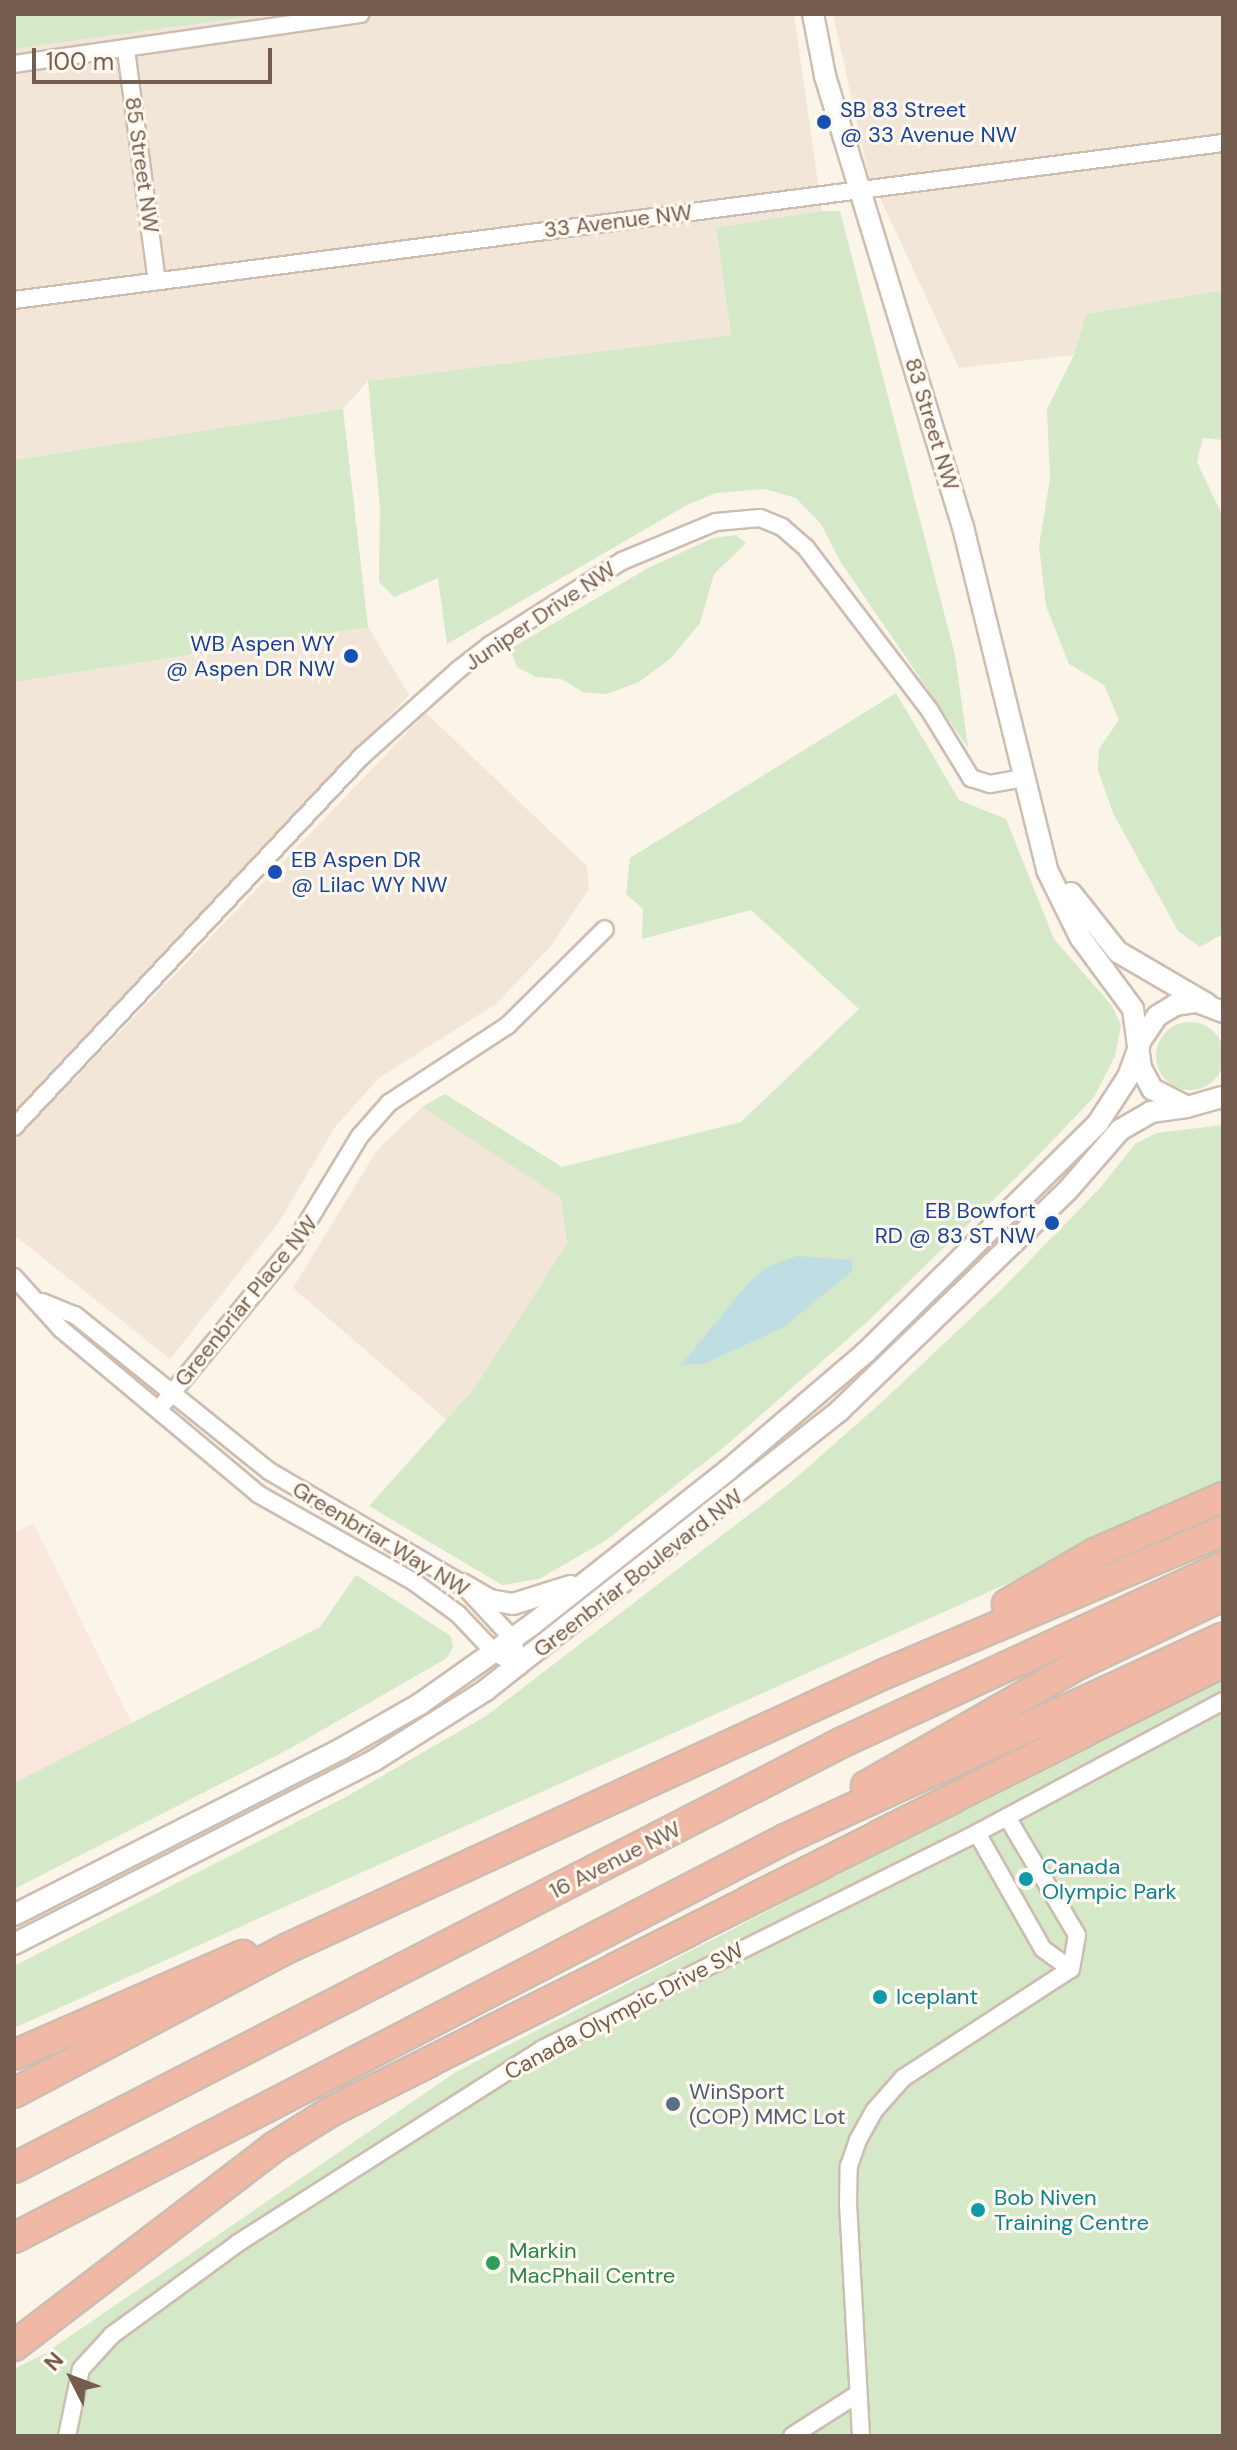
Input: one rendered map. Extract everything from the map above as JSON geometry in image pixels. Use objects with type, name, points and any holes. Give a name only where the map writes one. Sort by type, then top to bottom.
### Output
[{"type":"highway","points":[[884,1674],[1095,1553],[1223,1497]]},
{"type":"highway","points":[[14,2093],[288,1948],[884,1674],[1223,1531]]},
{"type":"highway","name":"16 Avenue NW","points":[[14,2168],[859,1734],[1223,1566]]},
{"type":"highway","points":[[785,1839],[924,1748],[1077,1665],[1223,1596]]},
{"type":"highway","points":[[14,2238],[785,1839],[1223,1638]]},
{"type":"highway","points":[[14,2346],[274,2147],[330,2112],[1223,1662]]},
{"type":"highway","points":[[14,2055],[233,1957],[288,1948]]},
{"type":"street","points":[[14,64],[359,14]]},
{"type":"street","name":"83 Street NW","points":[[813,14],[825,76],[963,527],[1039,838],[1064,909],[1123,992],[1136,1017],[1141,1068],[1152,1089],[1187,1107]]},
{"type":"street","name":"85 Street NW","points":[[126,50],[157,281]]},
{"type":"street","name":"33 Avenue NW","points":[[14,300],[1223,143]]},
{"type":"street","name":"Juniper Drive NW","points":[[14,1127],[362,756],[458,670],[622,561],[716,522],[760,518],[782,527],[806,548],[930,711],[971,778],[990,784],[1025,778]]},
{"type":"street","name":"83 Street NW","points":[[1039,838],[1082,913],[1118,952],[1218,1009]]},
{"type":"street","name":"Greenbriar Place NW","points":[[158,1410],[293,1246],[360,1136],[389,1103],[508,1025],[605,929]]},
{"type":"street","name":"Greenbriar Boulevard NW","points":[[14,1915],[341,1749],[495,1653],[789,1420],[918,1302],[1098,1123],[1121,1090],[1139,1044],[1165,1009],[1186,1002],[1218,1009]]},
{"type":"street","name":"Greenbriar Boulevard NW","points":[[14,1944],[375,1760],[519,1666],[839,1411],[1067,1191],[1120,1130],[1151,1112],[1187,1107],[1223,1097]]},
{"type":"street","name":"Greenbriar Way NW","points":[[14,1277],[41,1301],[61,1329],[258,1494],[437,1598],[495,1653],[519,1666]]},
{"type":"street","name":"Greenbriar Way NW","points":[[41,1301],[75,1315],[269,1471],[462,1584],[513,1639]]},
{"type":"street","points":[[462,1584],[490,1600],[513,1604],[595,1574]]},
{"type":"street","points":[[513,1639],[519,1666]]},
{"type":"street","name":"Canada Olympic Drive SW","points":[[67,2436],[81,2369],[97,2348],[238,2243],[542,2049],[977,1833],[1223,1701]]},
{"type":"street","points":[[861,2436],[856,2395],[848,2205],[849,2166],[858,2140],[874,2111],[903,2078],[1071,1969],[1077,1935],[1007,1817]]},
{"type":"street","points":[[977,1833],[1043,1949],[1071,1969]]},
{"type":"street","points":[[792,2436],[856,2395]]},
{"type":"shaded area","points":[[266,14],[794,14],[822,211],[716,229],[731,335],[368,381],[343,409],[14,460],[14,49]]},
{"type":"shaded area","points":[[833,14],[1223,14],[1223,290],[1086,314],[1074,355],[959,368],[868,172]]},
{"type":"shaded area","points":[[368,627],[409,695],[14,1111],[14,682]]},
{"type":"shaded area","points":[[426,713],[587,866],[589,889],[550,947],[496,1004],[379,1078],[335,1127],[279,1222],[170,1359],[14,1235],[14,1142]]},
{"type":"shaded area","points":[[422,1107],[561,1198],[567,1245],[474,1389],[447,1420],[293,1288],[377,1150]]},
{"type":"shaded area","points":[[33,1523],[132,1723],[14,1783],[14,1533]]},
{"type":"green space","points":[[14,14],[266,14],[14,49]]},
{"type":"green space","points":[[822,211],[840,211],[955,655],[968,748],[840,561],[821,524],[796,498],[765,489],[716,493],[687,505],[447,644],[438,578],[394,597],[379,582],[380,508],[368,381],[731,335],[716,228]]},
{"type":"green space","points":[[1223,290],[1223,440],[1203,438],[1197,462],[1223,517],[1223,934],[1200,947],[1178,931],[1113,813],[1098,770],[1099,749],[1119,720],[1104,685],[1069,664],[1046,606],[1039,546],[1050,479],[1047,409],[1074,355],[1086,314]]},
{"type":"green space","points":[[343,409],[368,627],[14,682],[14,460]]},
{"type":"green space","points":[[736,535],[746,543],[714,574],[700,623],[671,658],[639,682],[607,694],[583,692],[561,679],[536,677],[517,667],[510,649],[648,568],[713,538]]},
{"type":"green space","points":[[896,693],[959,800],[1006,819],[1054,939],[1112,1006],[1121,1025],[1115,1056],[1094,1097],[1025,1169],[867,1322],[729,1443],[605,1541],[539,1579],[502,1585],[369,1506],[474,1389],[567,1244],[561,1198],[422,1107],[445,1094],[562,1167],[741,1122],[859,1009],[751,910],[642,939],[643,909],[626,894],[630,858]]},
{"type":"green space","points":[[1183,1022],[1197,1022],[1209,1027],[1219,1037],[1224,1056],[1219,1075],[1209,1085],[1197,1090],[1183,1090],[1171,1085],[1161,1075],[1156,1063],[1156,1049],[1161,1037],[1171,1027]]},
{"type":"green space","points":[[1223,1125],[1223,1487],[14,2028],[14,1966],[344,1798],[486,1716],[789,1484],[1002,1289],[1100,1188],[1135,1144],[1157,1133]]},
{"type":"green space","points":[[356,1575],[451,1636],[453,1647],[447,1658],[291,1748],[14,1889],[14,1783],[320,1627]]},
{"type":"green space","name":"Canada Olympic Park","points":[[1223,1676],[1223,2436],[14,2436],[14,2369],[44,2354],[456,2072]]},
{"type":"water","points":[[797,1256],[852,1260],[852,1271],[784,1327],[704,1364],[681,1365],[749,1282],[769,1266]]},
{"type":"place","name":"SB 83 Street @ 33 Avenue NW","points":[[824,122]]},
{"type":"place","name":"WB Aspen WY @ Aspen DR NW","points":[[351,656]]},
{"type":"place","name":"EB Aspen DR @ Lilac WY NW","points":[[275,872]]},
{"type":"place","name":"EB Bowfort RD @ 83 ST NW","points":[[1052,1223]]},
{"type":"place","name":"Canada Olympic Park","points":[[1026,1879]]},
{"type":"place","name":"Iceplant","points":[[880,1997]]},
{"type":"place","name":"WinSport (COP) MMC Lot","points":[[673,2104]]},
{"type":"place","name":"Bob Niven Training Centre","points":[[978,2210]]},
{"type":"place","name":"Markin MacPhail Centre","points":[[493,2263]]}]
